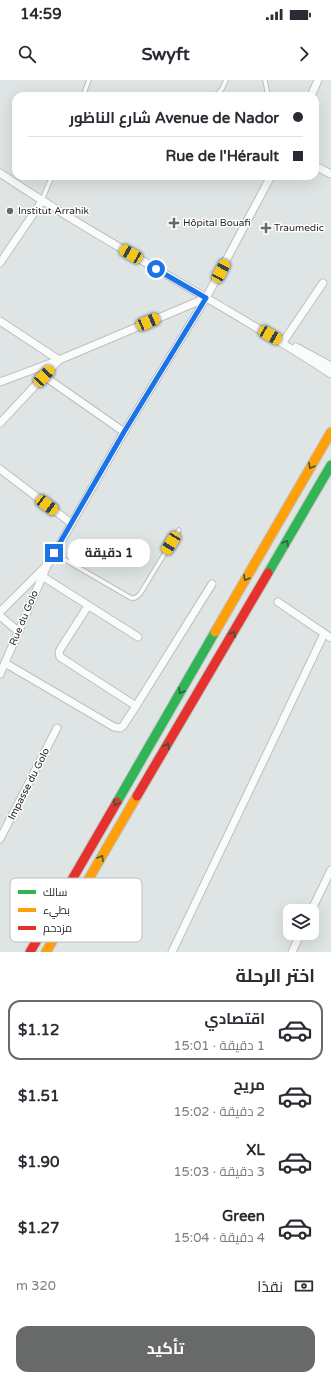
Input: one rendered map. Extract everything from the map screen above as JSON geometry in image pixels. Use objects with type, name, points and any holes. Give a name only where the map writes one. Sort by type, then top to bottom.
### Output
[{"type":"highway","points":[[73,878],[331,432]]},
{"type":"highway","points":[[89,878],[331,465]]},
{"type":"highway","points":[[30,952],[36,942]]},
{"type":"highway","points":[[46,952],[52,942]]},
{"type":"street","points":[[313,92],[318,80]]},
{"type":"street","points":[[319,168],[331,172]]},
{"type":"street","points":[[0,173],[42,201],[284,343],[331,374]]},
{"type":"street","name":"Rue du Golo","points":[[0,674],[42,576],[54,553],[124,432],[206,298],[268,180]]},
{"type":"street","points":[[0,263],[42,201]]},
{"type":"street","points":[[284,343],[322,283]]},
{"type":"street","points":[[0,382],[59,360],[206,298]]},
{"type":"street","points":[[0,321],[59,360]]},
{"type":"street","points":[[284,343],[300,348],[331,366]]},
{"type":"street","points":[[0,423],[59,360]]},
{"type":"street","points":[[44,376],[124,432]]},
{"type":"street","points":[[0,469],[71,523]]},
{"type":"street","points":[[0,612],[49,563]]},
{"type":"street","points":[[42,576],[138,637]]},
{"type":"street","points":[[5,663],[114,727],[120,728],[123,726],[136,706],[212,584]]},
{"type":"street","points":[[278,602],[331,638]]},
{"type":"street","points":[[88,606],[60,648],[60,657],[136,706]]},
{"type":"street","points":[[0,616],[19,632]]},
{"type":"street","points":[[172,952],[324,634]]},
{"type":"street","name":"Impasse du Golo","points":[[0,839],[57,728]]},
{"type":"street","points":[[314,904],[331,870]]},
{"type":"street","points":[[292,952],[298,940]]},
{"type":"lane","points":[[84,92],[89,80]]},
{"type":"lane","points":[[219,92],[226,80]]},
{"type":"lane","points":[[266,80],[268,92]]},
{"type":"lane","points":[[42,201],[50,180]]},
{"type":"lane","points":[[54,553],[131,598],[135,598],[140,594],[178,530]]},
{"type":"traffic: fast","points":[[268,573],[331,465]]},
{"type":"traffic: fast","points":[[117,802],[215,632]]},
{"type":"traffic: slow","points":[[215,632],[331,432]]},
{"type":"traffic: slow","points":[[89,878],[137,796]]},
{"type":"traffic: slow","points":[[46,952],[52,942]]},
{"type":"traffic: jam","points":[[137,796],[268,573]]},
{"type":"traffic: jam","points":[[73,878],[117,802]]},
{"type":"traffic: jam","points":[[30,952],[36,942]]},
{"type":"place","name":"Institut Arrahik","points":[[10,211]]},
{"type":"place","name":"Hôpital Bouafi","points":[[174,223]]},
{"type":"place","name":"Traumedic","points":[[266,228]]},
{"type":"route","points":[[54,553],[124,432],[206,298],[156,269]]}]
